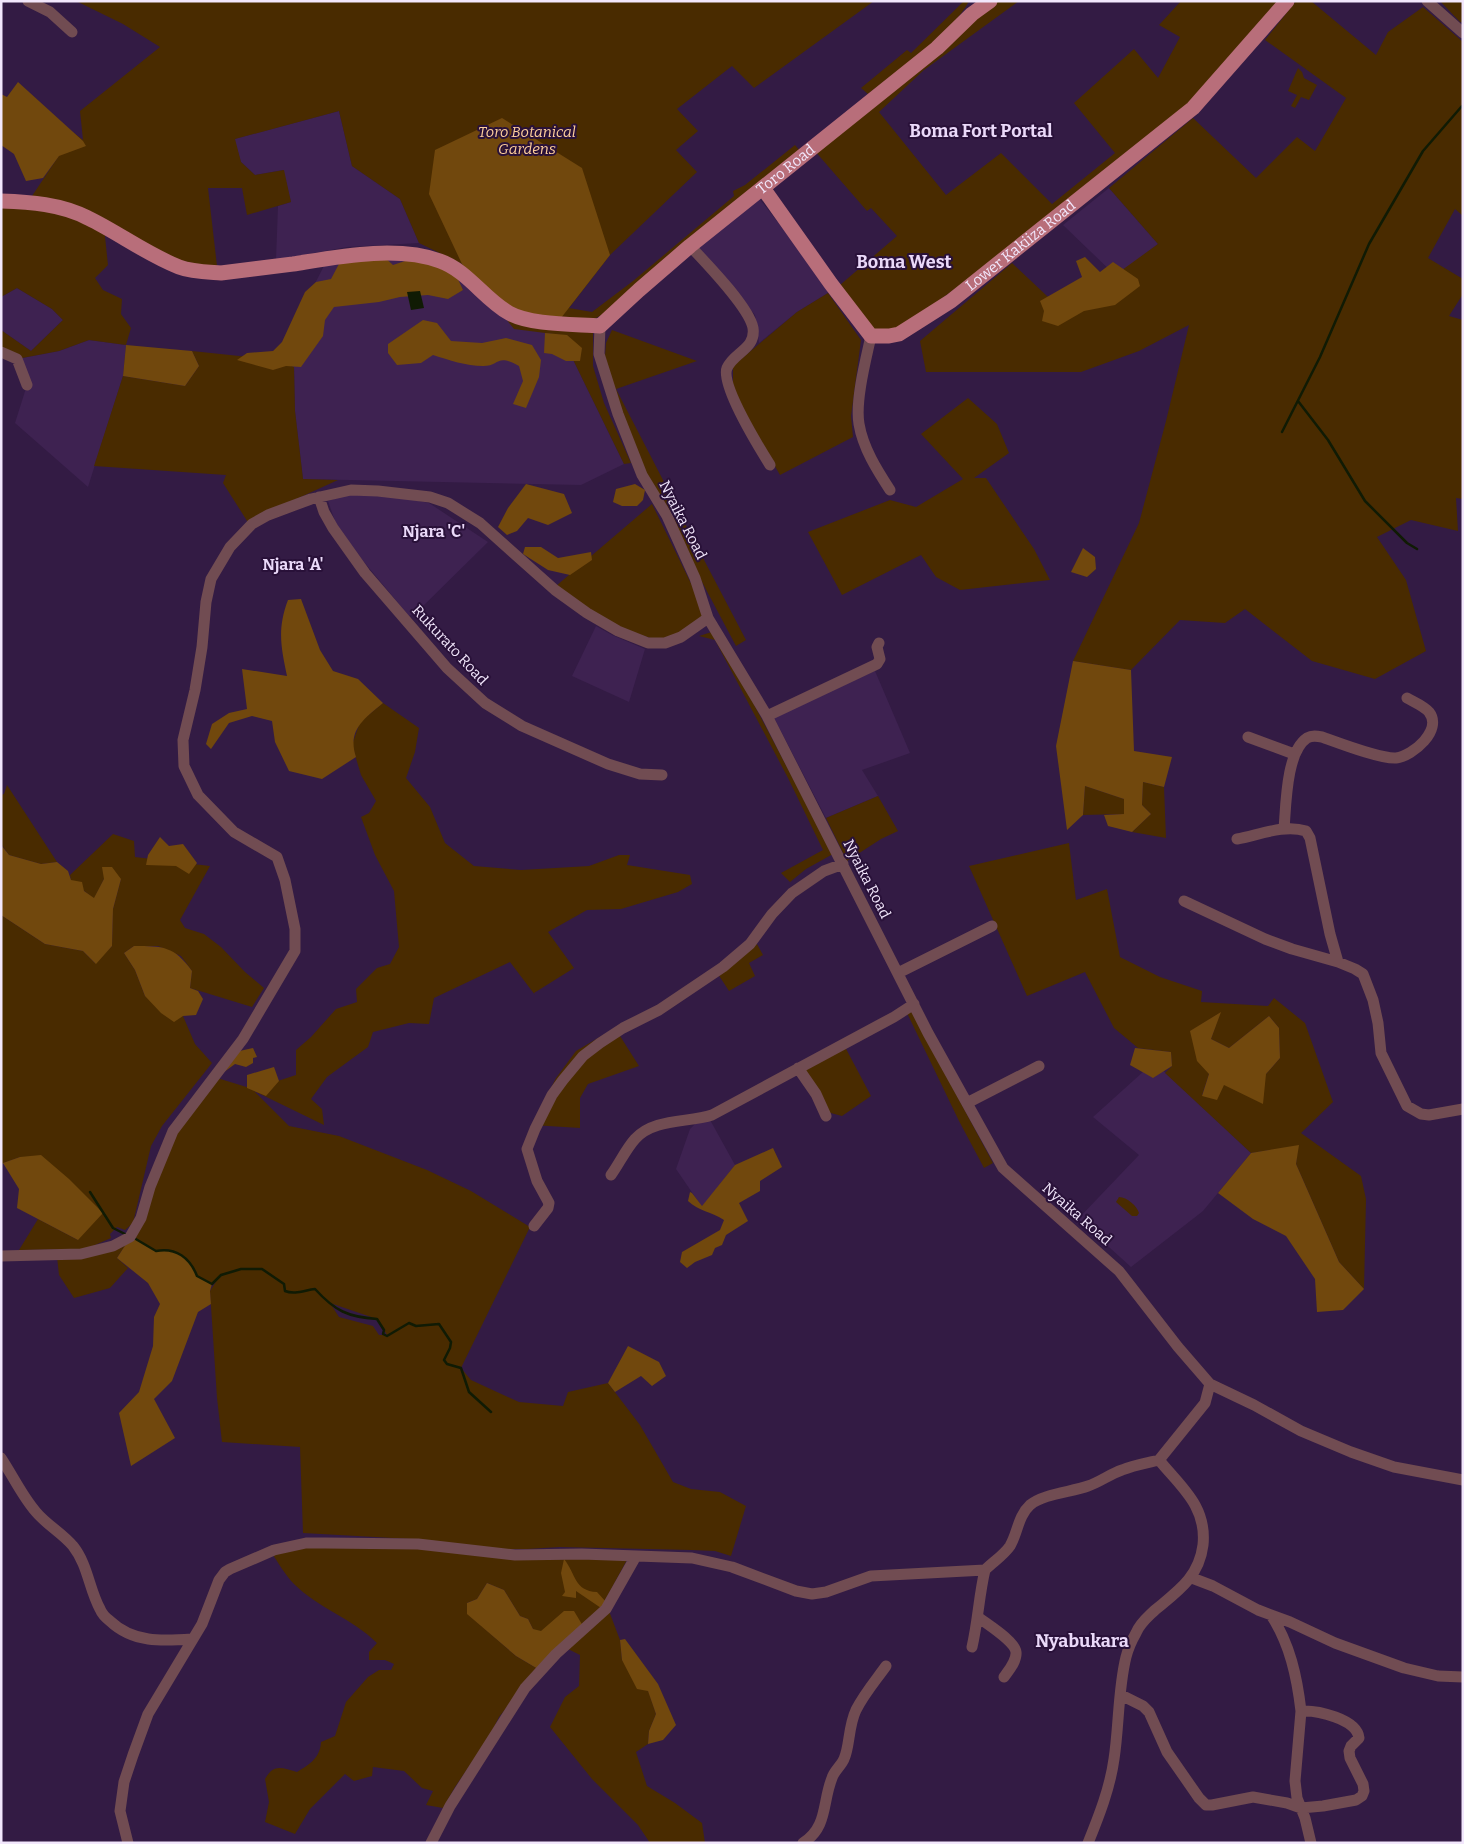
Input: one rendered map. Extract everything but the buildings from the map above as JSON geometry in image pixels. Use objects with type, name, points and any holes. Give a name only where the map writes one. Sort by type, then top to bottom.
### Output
[{"type":"main road","name":"Toro Road","points":[[600,326],[638,290],[690,246],[937,48],[974,8],[990,1]]},
{"type":"main road","name":"Lower Kakiiza Road","points":[[871,336],[899,334],[951,301],[1193,108],[1287,1]]},
{"type":"main road","points":[[763,188],[831,284],[871,336]]},
{"type":"main road","points":[[1,201],[53,206],[87,217],[146,251],[180,267],[206,272],[221,273],[352,255],[412,254],[441,261],[468,278],[490,299],[515,316],[532,320],[600,326]]},
{"type":"street","points":[[28,1],[55,15],[72,32]]},
{"type":"street","points":[[1427,1],[1463,33]]},
{"type":"street","points":[[690,246],[740,303],[751,320],[753,337],[750,344],[728,366],[726,372],[730,390],[741,416],[770,465]]},
{"type":"street","name":"Nyaika Road","points":[[600,326],[599,354],[618,414],[642,476],[668,516],[696,578],[708,618],[767,716],[914,1004],[1004,1168],[1119,1271],[1178,1347],[1210,1384]]},
{"type":"street","points":[[871,336],[862,376],[859,424],[875,467],[890,490]]},
{"type":"street","points":[[1,352],[17,360],[27,385]]},
{"type":"street","points":[[1,1256],[81,1254],[113,1246],[130,1237],[141,1218],[150,1187],[173,1130],[243,1039],[295,951],[295,929],[281,865],[277,857],[234,832],[198,796],[184,766],[183,740],[195,690],[202,648],[206,602],[211,579],[230,547],[252,524],[268,515],[319,497],[351,490],[430,497],[448,503],[480,523],[555,590],[587,613],[618,631],[648,643],[665,643],[681,637],[708,618]]},
{"type":"street","name":"Rukurato Road","points":[[319,497],[324,512],[333,528],[365,573],[447,668],[485,703],[522,726],[608,764],[640,774],[662,775]]},
{"type":"street","points":[[767,716],[877,664],[880,659],[877,648],[878,643]]},
{"type":"street","points":[[1284,829],[1288,783],[1294,754],[1306,739],[1315,736],[1390,758],[1406,756],[1423,743],[1430,732],[1433,721],[1430,713],[1424,707],[1407,698]]},
{"type":"street","points":[[1248,737],[1294,754]]},
{"type":"street","points":[[1237,838],[1284,829],[1306,831],[1310,838],[1330,934],[1338,962]]},
{"type":"street","points":[[534,1226],[548,1208],[549,1203],[537,1180],[527,1150],[535,1129],[552,1096],[582,1056],[623,1028],[659,1010],[723,967],[750,944],[772,914],[792,893],[824,871],[843,864]]},
{"type":"street","points":[[1184,901],[1265,939],[1338,962],[1363,974],[1378,1023],[1381,1053],[1407,1106],[1421,1114],[1429,1115],[1463,1109]]},
{"type":"street","points":[[898,973],[992,926]]},
{"type":"street","points":[[611,1175],[634,1140],[648,1130],[674,1122],[700,1119],[712,1115],[879,1025],[914,1004]]},
{"type":"street","points":[[967,1103],[1040,1066]]},
{"type":"street","points":[[798,1068],[816,1094],[826,1116]]},
{"type":"street","points":[[972,1647],[978,1618],[980,1589],[985,1570],[1009,1547],[1025,1510],[1043,1497],[1097,1483],[1121,1470],[1160,1460],[1166,1450],[1193,1421],[1206,1403],[1210,1384],[1254,1404],[1300,1431],[1351,1452],[1394,1467],[1463,1480]]},
{"type":"street","points":[[1,1458],[29,1503],[38,1514],[72,1545],[79,1555],[100,1610],[107,1618],[122,1631],[134,1636],[159,1640],[192,1639]]},
{"type":"street","points":[[1088,1843],[1108,1788],[1114,1759],[1126,1657],[1137,1630],[1144,1620],[1192,1578],[1203,1546],[1202,1520],[1195,1502],[1160,1460]]},
{"type":"street","points":[[128,1843],[120,1811],[121,1799],[130,1764],[148,1714],[202,1624],[219,1580],[225,1572],[274,1550],[306,1543],[418,1544],[515,1555],[692,1558],[732,1567],[796,1591],[812,1594],[826,1592],[871,1576],[985,1570]]},
{"type":"street","points":[[431,1843],[445,1814],[525,1688],[556,1654],[606,1609],[636,1556]]},
{"type":"street","points":[[1192,1578],[1270,1615],[1404,1668],[1438,1676],[1463,1677]]},
{"type":"street","points":[[1270,1615],[1280,1629],[1290,1654],[1301,1712],[1295,1781],[1297,1798],[1305,1818],[1310,1843]]},
{"type":"street","points":[[978,1618],[1014,1645],[1016,1653],[1014,1662],[1004,1677]]},
{"type":"street","points":[[803,1843],[816,1833],[821,1823],[827,1791],[832,1777],[844,1759],[850,1724],[856,1709],[886,1666]]},
{"type":"street","points":[[1121,1695],[1143,1706],[1149,1712],[1167,1752],[1206,1805],[1253,1797],[1287,1803],[1301,1808],[1356,1800],[1362,1796],[1364,1791],[1363,1784],[1350,1758],[1349,1751],[1359,1738],[1357,1730],[1346,1721],[1320,1714],[1301,1712]]},
{"type":"shaded area","points":[[339,111],[352,166],[400,199],[419,243],[347,247],[276,260],[278,206],[291,202],[283,170],[255,175],[241,162],[234,139]]},
{"type":"shaded area","points":[[1109,188],[1158,244],[1116,276],[1063,225]]},
{"type":"shaded area","points":[[758,197],[820,276],[828,293],[797,312],[759,343],[755,315],[698,247]]},
{"type":"shaded area","points":[[412,253],[561,335],[624,464],[581,485],[303,479],[295,411],[294,367],[276,360],[328,258]]},
{"type":"shaded area","points":[[17,288],[52,309],[63,320],[31,351],[1,330],[1,297]]},
{"type":"shaded area","points":[[420,291],[424,308],[411,310],[407,292]]},
{"type":"shaded area","points":[[89,340],[126,345],[123,376],[88,487],[15,423],[27,385],[17,359],[59,351]]},
{"type":"shaded area","points":[[351,493],[390,495],[429,503],[488,542],[420,609],[409,616],[364,562],[336,524],[328,501]]},
{"type":"shaded area","points":[[596,626],[645,649],[629,702],[572,676]]},
{"type":"shaded area","points":[[875,671],[910,753],[862,770],[878,796],[826,818],[773,716]]},
{"type":"shaded area","points":[[1154,1062],[1251,1153],[1203,1211],[1131,1267],[1078,1219],[1139,1155],[1093,1117]]},
{"type":"shaded area","points":[[709,1118],[735,1165],[702,1207],[676,1169],[690,1129],[699,1120]]},
{"type":"green space","name":"Toro Botanical Gardens","points":[[76,1],[874,1],[754,88],[732,66],[677,109],[698,131],[676,150],[697,172],[610,255],[569,308],[592,312],[633,281],[734,196],[733,191],[745,185],[795,145],[801,152],[613,309],[596,318],[561,318],[471,276],[462,264],[419,243],[400,199],[352,166],[339,111],[235,139],[241,162],[255,175],[284,170],[291,202],[247,215],[242,188],[208,188],[217,266],[201,265],[174,259],[30,199],[74,133],[83,140],[80,111],[160,47],[123,24]]},
{"type":"green space","points":[[964,1],[969,1],[961,13],[923,51],[868,94],[861,88],[907,50],[911,53]]},
{"type":"green space","points":[[986,1],[1019,1],[924,70],[879,112],[946,195],[1001,153],[1052,204],[1115,153],[1074,103],[1134,49],[1158,78],[1180,37],[1159,25],[1181,1],[1280,1],[1183,111],[1052,218],[900,329],[874,330],[840,285],[897,236],[871,208],[867,211],[814,150]]},
{"type":"green space","points":[[1296,1],[1311,1],[1376,55],[1388,32],[1423,7],[1463,42],[1463,216],[1455,209],[1428,258],[1463,279],[1463,294],[1449,316],[1463,320],[1463,499],[1456,498],[1458,531],[1411,520],[1377,537],[1406,580],[1426,651],[1375,679],[1312,661],[1245,609],[1225,623],[1180,620],[1131,670],[1073,661],[1139,523],[1189,325],[1139,351],[1081,372],[926,372],[920,341],[1012,263],[1064,312],[1158,244],[1109,188],[1193,118],[1256,178],[1297,137],[1315,151],[1346,98],[1265,40]]},
{"type":"green space","points":[[1440,1],[1463,1],[1463,23],[1460,22]]},
{"type":"green space","points":[[1298,68],[1304,78],[1317,85],[1309,100],[1301,97],[1295,108],[1291,106],[1297,95],[1288,91]]},
{"type":"green space","points":[[18,82],[83,141],[86,146],[59,156],[43,178],[26,181],[14,154],[1,145],[1,94],[7,97]]},
{"type":"green space","points":[[502,118],[582,168],[610,255],[561,318],[513,312],[471,276],[462,264],[429,194],[435,150]]},
{"type":"green space","points":[[1,201],[16,202],[104,227],[108,265],[95,278],[103,290],[122,299],[121,314],[131,328],[126,345],[89,340],[59,351],[17,359],[1,352],[1,330],[31,351],[63,320],[52,309],[17,288],[1,297]]},
{"type":"green space","points":[[381,254],[393,265],[411,259],[439,266],[456,275],[463,290],[448,299],[428,295],[400,297],[379,302],[334,307],[325,320],[323,336],[301,367],[286,366],[273,370],[237,360],[247,353],[273,351],[282,342],[305,292],[316,282],[331,279],[340,262]]},
{"type":"green space","points":[[1085,257],[1100,272],[1113,262],[1138,279],[1140,286],[1115,305],[1084,311],[1058,326],[1042,321],[1044,311],[1040,301],[1082,277],[1076,261]]},
{"type":"green space","points":[[828,293],[861,340],[851,416],[853,437],[780,475],[745,414],[733,386],[733,366],[797,312]]},
{"type":"green space","points":[[506,319],[593,332],[593,366],[604,403],[631,463],[624,464],[561,335],[514,329]]},
{"type":"green space","points":[[423,320],[437,323],[451,341],[482,343],[506,338],[532,345],[541,360],[539,377],[526,408],[513,404],[523,381],[519,366],[512,362],[502,360],[493,364],[477,366],[433,355],[421,363],[397,365],[388,353],[388,344]]},
{"type":"green space","points":[[612,330],[697,361],[616,389],[678,509],[666,513],[621,416],[605,356],[606,343]]},
{"type":"green space","points":[[545,333],[567,335],[582,348],[580,361],[566,361],[552,354],[544,353]]},
{"type":"green space","points":[[126,345],[192,351],[199,366],[185,386],[123,376]]},
{"type":"green space","points":[[192,351],[276,360],[294,367],[295,411],[303,479],[338,480],[259,516],[249,524],[223,483],[226,475],[94,466],[123,376],[185,386],[199,366]]},
{"type":"green space","points":[[968,398],[997,424],[1009,453],[974,478],[986,478],[1034,549],[1050,580],[960,590],[936,577],[921,555],[842,595],[808,532],[890,500],[916,507],[963,479],[921,434]]},
{"type":"green space","points":[[526,484],[564,494],[572,513],[548,525],[528,518],[517,531],[507,535],[498,527],[508,508]]},
{"type":"green space","points":[[635,484],[645,490],[643,500],[637,506],[622,506],[613,502],[616,489]]},
{"type":"green space","points":[[652,504],[709,620],[662,642],[612,625],[556,586]]},
{"type":"green space","points":[[681,516],[746,640],[736,646],[671,519]]},
{"type":"green space","points":[[525,547],[541,547],[558,558],[591,552],[592,560],[570,575],[548,570],[523,554]]},
{"type":"green space","points":[[1083,548],[1095,557],[1096,569],[1087,577],[1071,572]]},
{"type":"green space","points":[[301,599],[320,650],[333,671],[358,679],[383,703],[369,714],[356,732],[354,748],[356,757],[322,779],[289,771],[275,742],[272,721],[252,716],[229,723],[211,749],[206,744],[212,724],[229,713],[247,709],[242,669],[287,676],[281,638],[282,620],[288,600]]},
{"type":"green space","points":[[715,631],[833,854],[806,869],[790,882],[781,873],[823,850],[788,778],[715,640],[699,636]]},
{"type":"green space","points":[[1073,661],[1131,670],[1134,751],[1172,757],[1164,787],[1143,782],[1142,805],[1151,814],[1132,832],[1108,826],[1104,815],[1124,814],[1124,799],[1085,786],[1083,815],[1067,830],[1056,746]]},
{"type":"green space","points":[[383,703],[419,728],[415,752],[406,778],[430,807],[445,843],[474,866],[521,870],[589,866],[619,855],[630,855],[627,865],[690,875],[692,884],[678,892],[621,909],[587,910],[548,932],[574,968],[534,993],[535,995],[510,962],[434,998],[429,1024],[409,1023],[373,1032],[368,1047],[327,1077],[311,1099],[322,1109],[324,1125],[254,1091],[289,1126],[339,1136],[427,1170],[471,1191],[530,1227],[461,1368],[471,1380],[519,1402],[563,1406],[568,1392],[608,1383],[640,1425],[673,1482],[691,1489],[720,1492],[746,1506],[731,1556],[715,1551],[691,1550],[560,1547],[490,1549],[411,1539],[303,1533],[300,1447],[222,1442],[210,1291],[217,1280],[212,1284],[197,1276],[192,1266],[181,1257],[167,1249],[156,1251],[134,1238],[158,1162],[214,1077],[253,1089],[296,1075],[296,1050],[311,1037],[336,1009],[357,1002],[356,989],[377,968],[390,964],[399,947],[394,891],[375,855],[361,817],[369,813],[376,801],[361,775],[352,745],[360,722]],"holes":[[[330,1303],[377,1319],[387,1335],[379,1335],[373,1326],[339,1317]]]},
{"type":"green space","points":[[1143,782],[1164,787],[1166,838],[1132,832],[1151,814],[1142,805]]},
{"type":"green space","points":[[7,785],[57,862],[41,864],[9,855],[1,844],[1,795],[4,794]]},
{"type":"green space","points":[[1085,786],[1124,799],[1124,814],[1083,815]]},
{"type":"green space","points":[[878,796],[898,831],[881,839],[847,861],[826,818]]},
{"type":"green space","points":[[113,834],[134,841],[135,857],[210,866],[180,920],[185,928],[204,934],[221,947],[245,972],[264,988],[252,1007],[190,988],[192,971],[181,956],[158,946],[134,946],[124,953],[135,970],[145,996],[183,1016],[195,1044],[212,1063],[162,1126],[151,1146],[133,1223],[125,1230],[117,1227],[110,1234],[111,1238],[86,1249],[19,1250],[38,1219],[78,1240],[20,1157],[1,1164],[1,915],[45,944],[83,951],[95,963],[112,946],[113,909],[121,879],[104,879],[94,899],[71,880],[70,875]]},
{"type":"green space","points":[[160,837],[169,846],[183,844],[197,863],[189,874],[176,866],[146,865],[148,855]]},
{"type":"green space","points":[[1069,843],[1076,900],[1107,889],[1120,957],[1160,977],[1202,991],[1201,1002],[1268,1006],[1274,998],[1305,1023],[1333,1102],[1301,1133],[1361,1176],[1366,1199],[1364,1289],[1339,1262],[1296,1164],[1298,1146],[1251,1153],[1165,1073],[1172,1066],[1171,1052],[1138,1048],[1114,1028],[1085,972],[1027,996],[969,866]],"holes":[[[1220,1013],[1211,1039],[1229,1048],[1269,1016],[1279,1028],[1280,1058],[1266,1074],[1224,1085],[1202,1095],[1209,1074],[1191,1031]]]},
{"type":"green space","points":[[1,845],[9,855],[41,864],[57,862],[68,871],[71,880],[82,882],[84,891],[94,898],[104,879],[102,867],[112,867],[121,879],[113,909],[112,946],[96,964],[83,951],[45,944],[1,915]]},
{"type":"green space","points":[[757,944],[763,955],[749,963],[755,976],[729,991],[718,974],[680,992]]},
{"type":"green space","points":[[134,946],[153,946],[167,949],[186,963],[192,971],[190,988],[198,991],[203,999],[196,1015],[183,1016],[174,1022],[161,1013],[145,996],[135,970],[124,953]]},
{"type":"green space","points":[[912,1012],[993,1163],[984,1168],[907,1013]]},
{"type":"green space","points":[[1221,1012],[1211,1039],[1229,1048],[1269,1016],[1279,1028],[1280,1058],[1266,1074],[1263,1104],[1224,1085],[1217,1100],[1202,1096],[1209,1074],[1197,1061],[1190,1031]]},
{"type":"green space","points":[[615,1028],[639,1066],[588,1084],[580,1098],[580,1128],[532,1125],[556,1078],[576,1051]]},
{"type":"green space","points":[[844,1045],[871,1096],[842,1116],[827,1112],[802,1069]]},
{"type":"green space","points":[[253,1048],[257,1057],[253,1058],[253,1063],[246,1067],[235,1064],[220,1075],[235,1052]]},
{"type":"green space","points":[[1135,1048],[1171,1052],[1172,1066],[1153,1078],[1130,1065]]},
{"type":"green space","points":[[274,1067],[279,1081],[266,1096],[247,1088],[247,1075]]},
{"type":"green space","points":[[1299,1145],[1296,1164],[1339,1262],[1364,1289],[1343,1310],[1317,1312],[1315,1279],[1286,1236],[1253,1219],[1218,1193],[1251,1153]]},
{"type":"green space","points":[[773,1148],[782,1167],[760,1181],[760,1191],[739,1203],[748,1221],[726,1235],[722,1245],[715,1248],[712,1255],[695,1262],[687,1268],[680,1262],[682,1252],[720,1230],[724,1220],[688,1201],[690,1192],[702,1206],[735,1165]]},
{"type":"green space","points":[[41,1155],[69,1179],[103,1213],[78,1240],[17,1208],[19,1189],[3,1163],[20,1157]]},
{"type":"green space","points":[[1119,1197],[1128,1200],[1134,1205],[1139,1213],[1137,1216],[1132,1216],[1116,1202]]},
{"type":"green space","points":[[134,1238],[156,1251],[176,1252],[186,1259],[197,1276],[212,1284],[210,1291],[211,1304],[198,1312],[172,1381],[154,1399],[175,1438],[131,1466],[119,1413],[139,1392],[153,1346],[154,1317],[160,1304],[148,1283],[117,1258],[128,1241]]},
{"type":"green space","points":[[128,1241],[117,1258],[128,1268],[110,1288],[74,1298],[59,1275],[57,1257]]},
{"type":"green space","points":[[628,1346],[659,1362],[666,1376],[652,1386],[641,1376],[615,1392],[608,1383]]},
{"type":"green space","points":[[303,1545],[629,1556],[601,1608],[583,1626],[544,1634],[533,1629],[528,1619],[520,1616],[504,1590],[487,1583],[477,1599],[467,1603],[468,1614],[516,1656],[538,1669],[499,1717],[489,1737],[443,1808],[426,1805],[433,1791],[422,1788],[404,1771],[373,1767],[372,1776],[354,1781],[345,1774],[310,1809],[295,1834],[265,1822],[269,1802],[265,1779],[275,1769],[283,1768],[297,1772],[310,1763],[319,1752],[321,1742],[335,1736],[346,1702],[368,1677],[379,1670],[391,1670],[394,1664],[385,1660],[369,1660],[369,1652],[377,1643],[357,1627],[303,1592],[288,1577],[271,1552]]},
{"type":"green space","points":[[564,1559],[576,1581],[584,1589],[597,1592],[606,1602],[601,1608],[576,1591],[576,1598],[562,1596],[565,1592],[561,1573]]},
{"type":"green space","points":[[487,1583],[504,1590],[520,1616],[528,1619],[533,1629],[541,1631],[564,1611],[574,1611],[583,1626],[538,1669],[516,1656],[467,1614],[467,1603],[477,1599]]},
{"type":"green space","points":[[609,1611],[620,1640],[622,1660],[648,1690],[656,1714],[649,1731],[648,1744],[636,1752],[647,1786],[675,1803],[702,1823],[705,1843],[650,1843],[638,1825],[592,1779],[550,1727],[565,1697],[579,1686],[580,1655],[566,1648]]},
{"type":"green space","points":[[625,1639],[658,1684],[676,1725],[663,1740],[648,1744],[649,1731],[656,1714],[648,1691],[637,1689],[622,1660],[620,1640]]},
{"type":"waterway","points":[[1282,432],[1320,357],[1369,244],[1423,151],[1462,106]]},
{"type":"waterway","points":[[1298,401],[1328,440],[1365,501],[1407,543],[1417,549]]},
{"type":"waterway","points":[[90,1192],[113,1228],[127,1235]]},
{"type":"waterway","points":[[134,1238],[156,1251],[176,1252],[186,1259],[197,1276],[212,1284],[221,1275],[241,1269],[262,1269],[284,1284],[285,1291],[296,1292],[315,1289],[329,1303],[343,1312],[358,1317],[377,1319],[384,1330],[383,1334],[387,1336],[409,1323],[416,1326],[439,1324],[451,1342],[444,1360],[447,1364],[461,1368],[469,1392],[491,1412]]},
{"type":"district","name":"Boma Fort Portal","points":[[981,131]]},
{"type":"district","name":"Boma West","points":[[904,262]]},
{"type":"district","name":"Njara 'C'","points":[[434,531]]},
{"type":"district","name":"Njara 'A'","points":[[293,564]]},
{"type":"district","name":"Nyabukara","points":[[1082,1641]]}]
